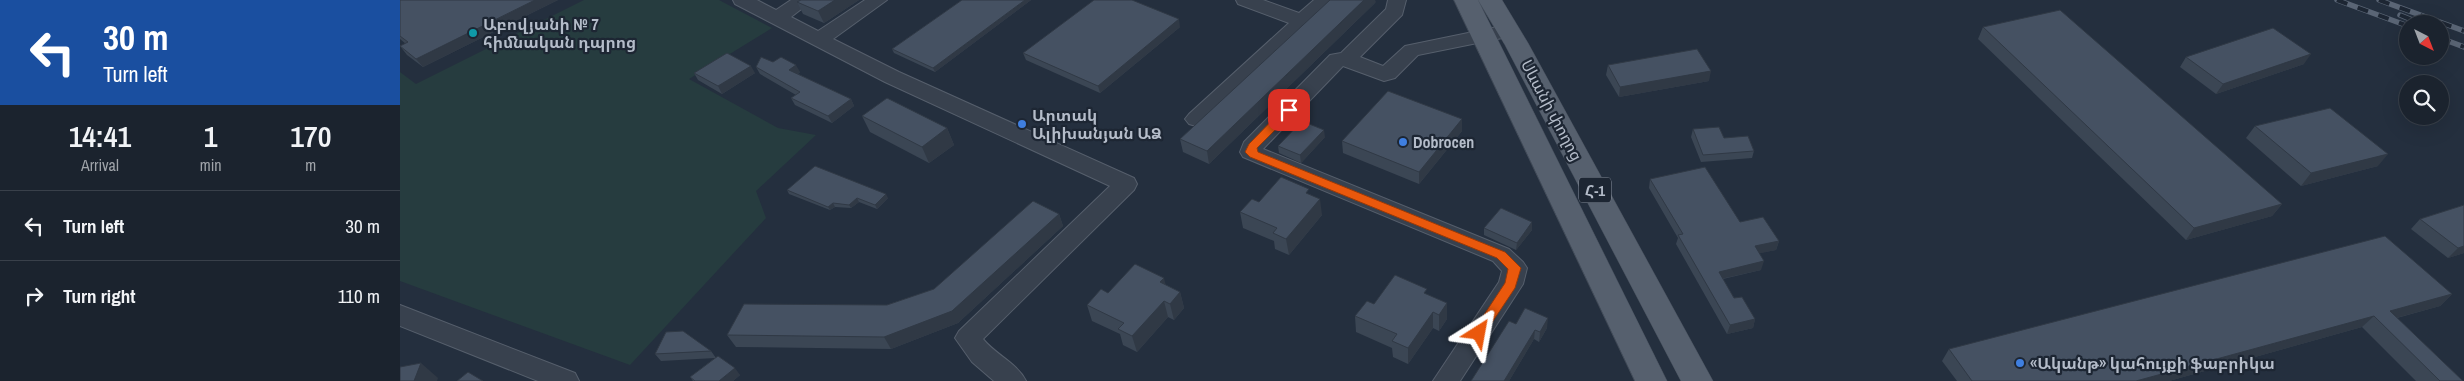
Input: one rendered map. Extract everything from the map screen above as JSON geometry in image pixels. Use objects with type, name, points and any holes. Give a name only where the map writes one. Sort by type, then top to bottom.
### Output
[{"type":"main road","name":"Սևանի փողոց","points":[[1466,0],[1495,33],[1516,43],[1697,381]]},
{"type":"main road","name":"Սևանի փողոց","points":[[1490,0],[1495,33],[1651,381]]},
{"type":"street","points":[[742,0],[892,77],[1126,184],[968,338],[981,355],[1013,381]]},
{"type":"street","points":[[777,18],[804,0]]},
{"type":"street","points":[[818,40],[878,0]]},
{"type":"street","points":[[1245,0],[1302,21]]},
{"type":"street","points":[[1196,118],[1325,0]]},
{"type":"street","points":[[1348,59],[1394,11],[1397,0]]},
{"type":"street","points":[[1446,381],[1511,284],[1515,268],[1501,255],[1251,152],[1252,147],[1337,60],[1348,59],[1388,74],[1412,50],[1495,33]]},
{"type":"street","points":[[400,315],[566,381]]},
{"type":"green space","points":[[584,0],[719,0],[772,28],[689,79],[778,128],[816,135],[756,191],[766,218],[630,365],[400,281],[400,72],[416,84]]},
{"type":"building","points":[[400,0],[535,0],[416,59],[400,46],[408,42],[400,36]]},
{"type":"building","points":[[801,0],[835,0],[818,11],[797,2]]},
{"type":"building","points":[[962,0],[1025,0],[933,68],[892,49]]},
{"type":"building","points":[[1094,0],[1132,0],[1179,19],[1098,86],[1023,53]]},
{"type":"building","points":[[1330,0],[1364,0],[1207,151],[1180,139]]},
{"type":"building","points":[[2060,10],[2282,204],[2194,228],[1983,27]]},
{"type":"building","points":[[2273,28],[2311,54],[2223,84],[2186,57]]},
{"type":"building","points":[[1697,49],[1711,71],[1620,87],[1608,65]]},
{"type":"building","points":[[727,53],[751,66],[718,86],[694,73]]},
{"type":"building","points":[[761,57],[773,62],[781,57],[796,65],[789,70],[851,99],[828,116],[791,98],[800,92],[756,67]]},
{"type":"building","name":"Dobrocen","points":[[1388,91],[1462,119],[1419,172],[1342,141]]},
{"type":"building","points":[[887,98],[947,128],[922,147],[862,116]]},
{"type":"building","points":[[2330,108],[2388,154],[2311,173],[2255,126]]},
{"type":"building","points":[[1302,121],[1324,130],[1300,155],[1278,146]]},
{"type":"building","points":[[1719,127],[1724,138],[1748,136],[1754,151],[1703,155],[1693,129]]},
{"type":"building","points":[[815,166],[886,194],[875,205],[857,198],[849,205],[833,203],[828,207],[787,190]]},
{"type":"building","points":[[1705,167],[1740,222],[1763,217],[1779,241],[1755,246],[1764,261],[1719,272],[1734,298],[1742,297],[1755,319],[1730,325],[1678,235],[1683,234],[1650,179]]},
{"type":"building","points":[[1281,177],[1309,189],[1306,193],[1320,199],[1286,239],[1273,233],[1277,228],[1240,212],[1252,199],[1259,202]]},
{"type":"building","points":[[1033,201],[1059,214],[952,311],[884,337],[727,335],[744,304],[887,305],[934,289]]},
{"type":"building","points":[[2464,205],[2464,246],[2458,248],[2420,219]]},
{"type":"building","points":[[1501,208],[1532,222],[1517,243],[1484,228]]},
{"type":"building","points":[[2385,236],[2452,294],[2390,311],[2463,381],[2440,381],[2374,316],[2136,381],[1972,381],[1949,349]]},
{"type":"building","points":[[1135,264],[1164,278],[1160,282],[1180,292],[1170,304],[1164,301],[1132,336],[1118,329],[1124,323],[1087,305],[1101,289],[1108,293]]},
{"type":"building","points":[[1395,275],[1427,289],[1424,293],[1447,303],[1439,315],[1433,312],[1408,348],[1392,341],[1397,334],[1355,316],[1367,301],[1374,304]]},
{"type":"building","points":[[1525,308],[1548,318],[1540,332],[1535,330],[1504,381],[1471,381],[1509,321],[1516,324]]},
{"type":"building","points":[[683,331],[711,351],[655,354],[666,332]]},
{"type":"building","points":[[718,356],[735,368],[719,381],[695,381],[690,377]]},
{"type":"building","points":[[421,363],[414,381],[400,381],[400,367]]},
{"type":"building","points":[[468,372],[483,381],[457,381]]},
{"type":"railway","points":[[2337,0],[2399,23]]},
{"type":"railway","points":[[2379,0],[2464,31]]},
{"type":"railway","points":[[2449,41],[2464,47]]},
{"type":"place","name":"Աբովյանի № 7 հիմնական դպրոց","points":[[473,33]]},
{"type":"place","name":"Արտակ Ալիխանյան ԱՁ","points":[[1022,124]]},
{"type":"place","name":"Dobrocen","points":[[1403,142]]},
{"type":"place","name":"«Ականթ» կահույքի ֆաբրիկա","points":[[2020,363]]},
{"type":"route","points":[[1289,110],[1252,147],[1251,152],[1254,155],[1501,255],[1515,268],[1511,284],[1479,333]]}]
